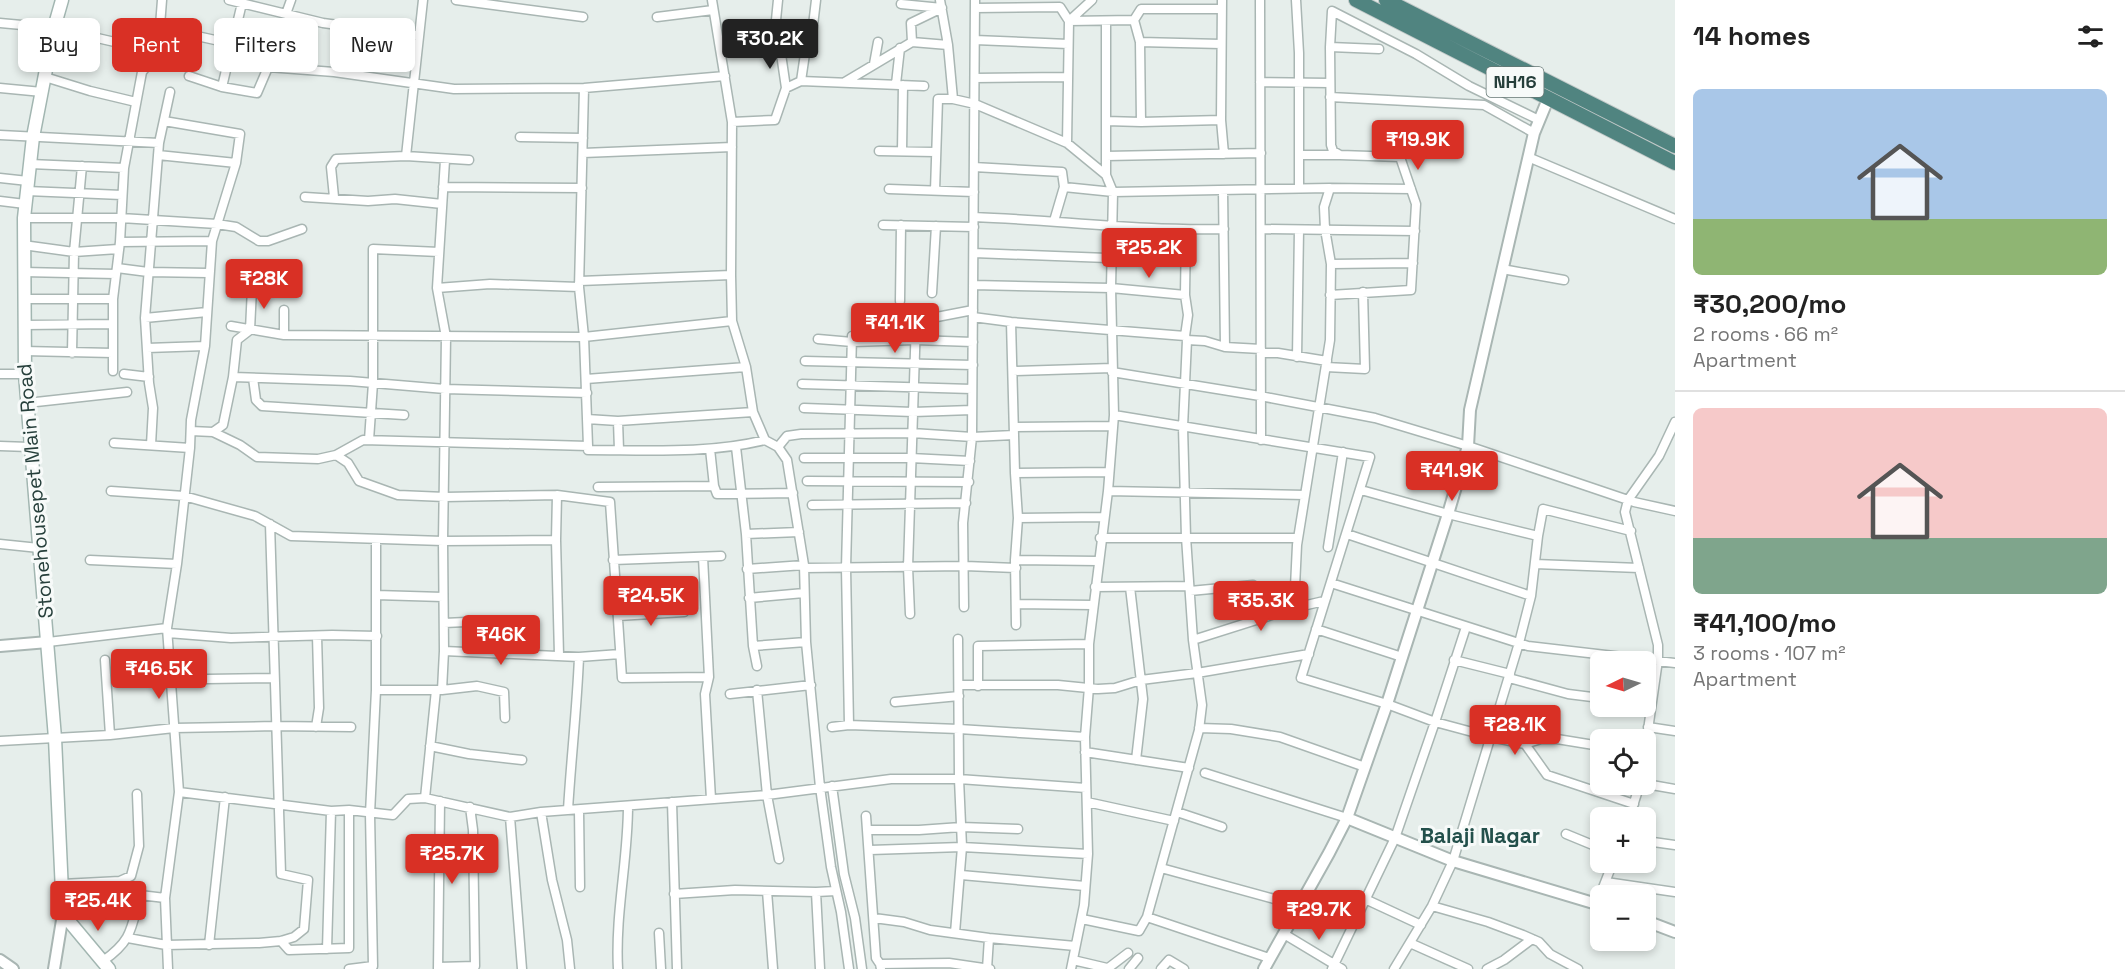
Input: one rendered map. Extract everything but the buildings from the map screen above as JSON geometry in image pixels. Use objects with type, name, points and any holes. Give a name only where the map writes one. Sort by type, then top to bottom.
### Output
[{"type":"highway","name":"NH16","points":[[1356,0],[1675,163]]},
{"type":"highway","name":"NH16","points":[[1386,0],[1675,146]]},
{"type":"main road","name":"Stonehousepet Main Road","points":[[57,18],[62,0]]},
{"type":"main road","name":"Stonehousepet Main Road","points":[[46,72],[33,137],[24,218],[24,351],[29,447],[55,738],[63,914]]},
{"type":"main road","points":[[63,914],[106,965]]},
{"type":"street","points":[[161,18],[162,0]]},
{"type":"street","points":[[229,0],[323,23],[419,36]]},
{"type":"street","points":[[286,14],[291,0]]},
{"type":"street","points":[[406,156],[423,0]]},
{"type":"street","points":[[456,0],[583,17]]},
{"type":"street","points":[[712,0],[732,122],[730,275],[732,321],[747,367],[753,412],[765,440],[778,447],[787,460],[804,567],[806,642],[812,685],[820,787],[831,867],[849,964],[861,959],[879,964],[989,969],[989,938]]},
{"type":"street","points":[[732,122],[775,120],[786,88],[776,20],[778,0]]},
{"type":"street","points":[[801,81],[806,47],[813,34],[816,0]]},
{"type":"street","points":[[1069,21],[1092,0]]},
{"type":"street","points":[[1260,0],[1261,440]]},
{"type":"street","points":[[1296,0],[1299,188]]},
{"type":"street","points":[[238,18],[242,3]]},
{"type":"street","points":[[964,607],[963,523],[972,437],[975,4],[1060,3],[1069,21],[1067,142]]},
{"type":"street","points":[[901,4],[941,4]]},
{"type":"street","points":[[912,42],[911,23],[941,4]]},
{"type":"street","points":[[941,4],[948,45],[953,99]]},
{"type":"street","points":[[1141,122],[1140,42],[1134,20],[1141,9],[1222,4],[1221,120],[1224,154]]},
{"type":"street","points":[[657,17],[713,10]]},
{"type":"street","points":[[1340,155],[1333,151],[1331,145],[1332,11],[1416,54],[1468,86],[1539,120]]},
{"type":"street","points":[[1069,21],[1134,20]]},
{"type":"street","points":[[1106,21],[1106,175],[1113,192],[1111,329],[1114,415],[1108,491],[1100,538],[1089,644],[1089,687],[1085,737],[1088,854],[1082,919],[1072,964],[1107,969],[1128,953]]},
{"type":"street","points":[[0,23],[18,25]]},
{"type":"street","points":[[975,40],[1068,44]]},
{"type":"street","points":[[874,64],[878,42]]},
{"type":"street","points":[[845,82],[912,42],[948,45]]},
{"type":"street","points":[[1140,42],[1221,44]]},
{"type":"street","points":[[1330,47],[1379,49]]},
{"type":"street","points":[[900,48],[902,151]]},
{"type":"street","points":[[189,76],[222,87],[257,93],[270,62],[454,89],[584,88],[725,76]]},
{"type":"street","points":[[113,371],[113,299],[124,168],[142,72]]},
{"type":"street","points":[[222,87],[225,72]]},
{"type":"street","points":[[45,77],[136,102]]},
{"type":"street","points":[[975,78],[1068,77]]},
{"type":"street","points":[[786,88],[801,81],[924,86]]},
{"type":"street","points":[[1260,82],[1330,83]]},
{"type":"street","points":[[0,88],[42,92]]},
{"type":"street","points":[[584,88],[580,284],[588,450],[710,449],[736,447],[765,440]]},
{"type":"street","points":[[151,445],[153,408],[148,377],[145,318],[159,143],[170,92]]},
{"type":"street","points":[[1330,97],[1484,105],[1534,133]]},
{"type":"street","points":[[935,191],[938,99],[953,99],[975,104],[1067,142],[1106,175]]},
{"type":"street","points":[[1264,969],[1347,818],[1387,704],[1468,446],[1470,410],[1502,269],[1534,133],[1548,99]]},
{"type":"street","points":[[1106,121],[1221,120]]},
{"type":"street","points":[[164,121],[240,134],[236,163],[212,241],[208,273],[205,346],[191,420],[177,564],[167,630],[179,792],[165,898],[168,969]]},
{"type":"street","points":[[0,135],[159,143]]},
{"type":"street","points":[[520,137],[583,138]]},
{"type":"street","points":[[583,153],[732,147]]},
{"type":"street","points":[[879,151],[935,152]]},
{"type":"street","points":[[1106,156],[1261,153]]},
{"type":"street","points":[[158,155],[236,163]]},
{"type":"street","points":[[1299,155],[1400,157],[1416,204],[1411,290],[1330,294]]},
{"type":"street","points":[[334,197],[331,167],[336,159],[406,156],[469,160]]},
{"type":"street","points":[[1528,157],[1675,219]]},
{"type":"street","points":[[425,798],[444,651],[442,541],[445,497],[446,337],[437,288],[445,160]]},
{"type":"street","points":[[30,164],[124,168]]},
{"type":"street","points":[[72,353],[74,252],[82,166]]},
{"type":"street","points":[[974,167],[1062,172],[1064,187],[1054,221]]},
{"type":"street","points":[[0,178],[27,192]]},
{"type":"street","points":[[443,187],[582,188]]},
{"type":"street","points":[[1064,187],[1113,192],[1299,188],[1411,189]]},
{"type":"street","points":[[1294,608],[1298,538],[1330,340],[1331,264],[1324,207],[1330,188]]},
{"type":"street","points":[[889,189],[974,192]]},
{"type":"street","points":[[1224,190],[1225,347]]},
{"type":"street","points":[[0,201],[27,192],[122,195]]},
{"type":"street","points":[[305,197],[334,197],[368,201],[395,199],[442,204]]},
{"type":"street","points":[[974,217],[1186,230],[1224,229]]},
{"type":"street","points":[[24,218],[121,218],[217,224],[236,227],[259,241],[268,241],[302,229]]},
{"type":"street","points":[[883,225],[974,227]]},
{"type":"street","points":[[900,301],[901,225]]},
{"type":"street","points":[[932,293],[936,226]]},
{"type":"street","points":[[1261,229],[1415,231]]},
{"type":"street","points":[[1082,919],[1139,931],[1147,917],[1199,728],[1202,705],[1193,640],[1186,537],[1183,427],[1188,315],[1185,295],[1186,230]]},
{"type":"street","points":[[1297,357],[1299,230]]},
{"type":"street","points":[[23,245],[74,252],[150,242],[212,241]]},
{"type":"street","points":[[369,440],[373,383],[374,249],[439,252]]},
{"type":"street","points":[[974,253],[1111,260],[1186,261]]},
{"type":"street","points":[[1331,264],[1413,263]]},
{"type":"street","points":[[1502,269],[1564,280]]},
{"type":"street","points":[[23,272],[208,273]]},
{"type":"street","points":[[437,288],[490,284],[580,284],[730,275]]},
{"type":"street","points":[[973,285],[1111,288],[1185,295]]},
{"type":"street","points":[[213,432],[223,425],[233,377],[237,340],[250,330],[252,288]]},
{"type":"street","points":[[910,614],[908,567],[916,321],[973,314],[1011,322],[1111,329],[1186,338],[1225,347],[1278,352],[1326,364],[1365,369],[1364,292]]},
{"type":"street","points":[[24,299],[113,299]]},
{"type":"street","points":[[284,310],[284,335]]},
{"type":"street","points":[[145,318],[207,312]]},
{"type":"street","points":[[231,326],[284,335],[584,337],[732,321]]},
{"type":"street","points":[[1011,322],[1018,518],[1016,625]]},
{"type":"street","points":[[24,325],[112,324]]},
{"type":"street","points":[[818,339],[973,342]]},
{"type":"street","points":[[849,725],[846,568],[852,339]]},
{"type":"street","points":[[147,348],[205,346]]},
{"type":"street","points":[[24,351],[113,353]]},
{"type":"street","points":[[805,361],[972,365]]},
{"type":"street","points":[[586,379],[747,367]]},
{"type":"street","points":[[1013,370],[1112,370],[1375,418],[1468,446],[1628,500],[1675,511]]},
{"type":"street","points":[[0,374],[25,374]]},
{"type":"street","points":[[124,374],[148,377]]},
{"type":"street","points":[[233,377],[373,383],[445,389],[587,393]]},
{"type":"street","points":[[253,378],[256,400],[262,406],[405,415]]},
{"type":"street","points":[[802,384],[972,389]]},
{"type":"street","points":[[27,403],[126,392]]},
{"type":"street","points":[[804,408],[913,412],[972,410]]},
{"type":"street","points":[[587,419],[618,421],[753,412]]},
{"type":"street","points":[[1114,415],[1370,457],[1301,678],[1387,704],[1436,722],[1491,737],[1524,744],[1541,739],[1557,739],[1590,744]]},
{"type":"street","points":[[618,421],[619,450]]},
{"type":"street","points":[[1656,669],[1658,645],[1625,512],[1628,500],[1659,456],[1675,422]]},
{"type":"street","points":[[778,447],[787,436],[912,433],[972,437],[1014,431],[1112,426]]},
{"type":"street","points":[[191,431],[213,432],[257,457],[318,459],[336,455],[363,440],[588,446]]},
{"type":"street","points":[[114,443],[190,448]]},
{"type":"street","points":[[0,446],[29,447]]},
{"type":"street","points":[[736,447],[746,534],[753,646],[757,666]]},
{"type":"street","points":[[710,449],[717,494],[793,493]]},
{"type":"street","points":[[1328,546],[1343,452]]},
{"type":"street","points":[[336,455],[348,463],[359,480],[398,495],[445,497],[557,495],[610,502],[622,678],[709,677]]},
{"type":"street","points":[[804,458],[911,458],[970,461]]},
{"type":"street","points":[[1015,473],[1108,472]]},
{"type":"street","points":[[807,481],[969,482]]},
{"type":"street","points":[[598,486],[714,486]]},
{"type":"street","points":[[1361,490],[1538,536]]},
{"type":"street","points":[[111,491],[184,496],[255,516],[291,536],[442,541],[556,540]]},
{"type":"street","points":[[1108,491],[1305,495]]},
{"type":"street","points":[[557,495],[559,655]]},
{"type":"street","points":[[812,505],[966,503]]},
{"type":"street","points":[[1394,969],[1432,906],[1453,861],[1519,643],[1531,596],[1543,509],[1631,531]]},
{"type":"street","points":[[1018,518],[1103,517]]},
{"type":"street","points":[[128,939],[166,945],[281,941],[294,937],[304,929],[308,880],[281,874],[270,524]]},
{"type":"street","points":[[746,534],[799,532]]},
{"type":"street","points":[[1347,534],[1531,596]]},
{"type":"street","points":[[1100,538],[1298,538]]},
{"type":"street","points":[[349,969],[373,967],[370,814],[376,690],[376,539]]},
{"type":"street","points":[[0,544],[39,548]]},
{"type":"street","points":[[613,560],[721,556]]},
{"type":"street","points":[[703,557],[709,677],[705,694],[711,799]]},
{"type":"street","points":[[90,560],[177,564]]},
{"type":"street","points":[[747,569],[964,566],[1098,561]]},
{"type":"street","points":[[1534,564],[1639,568]]},
{"type":"street","points":[[1331,583],[1466,627],[1540,648],[1675,663]]},
{"type":"street","points":[[1095,587],[1190,588],[1253,585]]},
{"type":"street","points":[[1130,587],[1143,699],[1136,760]]},
{"type":"street","points":[[749,597],[804,594]]},
{"type":"street","points":[[376,596],[443,597]]},
{"type":"street","points":[[1193,640],[1294,608],[1324,602]]},
{"type":"street","points":[[1016,604],[1092,605]]},
{"type":"street","points":[[618,616],[684,612]]},
{"type":"street","points":[[444,623],[488,621]]},
{"type":"street","points":[[1332,967],[1395,838],[1436,722],[1466,627]]},
{"type":"street","points":[[1316,629],[1402,657]]},
{"type":"street","points":[[0,646],[167,630],[231,638],[377,636]]},
{"type":"street","points":[[315,726],[320,708],[317,636]]},
{"type":"street","points":[[955,933],[962,847],[958,779],[958,639]]},
{"type":"street","points":[[753,646],[806,642]]},
{"type":"street","points":[[978,686],[978,646],[1089,644]]},
{"type":"street","points":[[444,651],[579,657],[620,654]]},
{"type":"street","points":[[958,685],[1058,685],[1115,688],[1141,680],[1309,654]]},
{"type":"street","points":[[568,810],[572,744],[577,713],[579,657]]},
{"type":"street","points":[[105,660],[110,735]]},
{"type":"street","points":[[1454,660],[1568,694],[1590,697]]},
{"type":"street","points":[[207,679],[274,678]]},
{"type":"street","points":[[730,694],[812,685]]},
{"type":"street","points":[[376,690],[439,690],[477,686],[504,692],[505,718]]},
{"type":"street","points":[[757,690],[767,795],[779,859]]},
{"type":"street","points":[[895,702],[959,696]]},
{"type":"street","points":[[1648,717],[1648,727],[1675,731]]},
{"type":"street","points":[[832,727],[849,725],[959,729],[1085,737]]},
{"type":"street","points":[[0,741],[110,735],[174,728],[351,727]]},
{"type":"street","points":[[1199,728],[1231,729],[1280,737],[1365,767]]},
{"type":"street","points":[[1524,744],[1546,775],[1634,804]]},
{"type":"street","points":[[430,746],[469,754],[522,760]]},
{"type":"street","points":[[1085,752],[1188,768]]},
{"type":"street","points":[[1205,773],[1347,818],[1453,861],[1590,901]]},
{"type":"street","points":[[179,792],[331,811],[349,810],[393,815],[408,799],[425,798],[510,817],[541,812],[767,795],[891,779],[958,779],[1086,788]]},
{"type":"street","points":[[832,786],[844,874],[855,918],[862,969]]},
{"type":"street","points":[[1656,786],[1675,789]]},
{"type":"street","points":[[62,884],[120,880],[131,876],[139,846],[137,794]]},
{"type":"street","points":[[1633,807],[1637,795]]},
{"type":"street","points":[[209,945],[225,797]]},
{"type":"street","points":[[440,801],[438,968],[475,968],[473,830],[470,807]]},
{"type":"street","points":[[672,801],[677,969]]},
{"type":"street","points":[[1087,802],[1222,826]]},
{"type":"street","points":[[618,969],[617,947],[628,830],[628,806]]},
{"type":"street","points":[[281,941],[289,950],[349,948],[349,810]]},
{"type":"street","points":[[579,810],[580,887]]},
{"type":"street","points":[[327,949],[331,811]]},
{"type":"street","points":[[541,812],[552,880],[567,940],[570,969]]},
{"type":"street","points":[[866,816],[879,964]]},
{"type":"street","points":[[510,817],[522,969]]},
{"type":"street","points":[[868,830],[961,827],[1018,829]]},
{"type":"street","points":[[1566,834],[1590,844]]},
{"type":"street","points":[[1656,842],[1675,845]]},
{"type":"street","points":[[870,850],[962,847],[1088,854]]},
{"type":"street","points":[[1161,868],[1300,906]]},
{"type":"street","points":[[1605,885],[1609,873]]},
{"type":"street","points":[[961,875],[1085,886]]},
{"type":"street","points":[[1606,882],[1675,892]]},
{"type":"street","points":[[674,894],[735,890],[836,891]]},
{"type":"street","points":[[766,891],[773,969]]},
{"type":"street","points":[[816,892],[820,969]]},
{"type":"street","points":[[106,965],[128,939],[140,896],[165,898]]},
{"type":"street","points":[[1365,899],[1420,925]]},
{"type":"street","points":[[1432,906],[1488,922],[1539,942],[1550,954],[1578,969]]},
{"type":"street","points":[[54,969],[63,914]]},
{"type":"street","points":[[1147,917],[1269,958]]},
{"type":"street","points":[[874,918],[904,922],[930,930],[1075,946]]},
{"type":"street","points":[[1656,925],[1675,932]]},
{"type":"street","points":[[659,933],[661,969]]},
{"type":"street","points":[[1284,934],[1332,967],[1342,969]]},
{"type":"street","points":[[1487,969],[1504,960],[1532,939]]},
{"type":"street","points":[[1410,943],[1468,969]]},
{"type":"street","points":[[1129,969],[1138,958]]},
{"type":"street","points":[[0,960],[13,969]]},
{"type":"street","points":[[1161,969],[1169,960],[1184,969]]},
{"type":"district","name":"Balaji Nagar","points":[[1480,836]]}]
